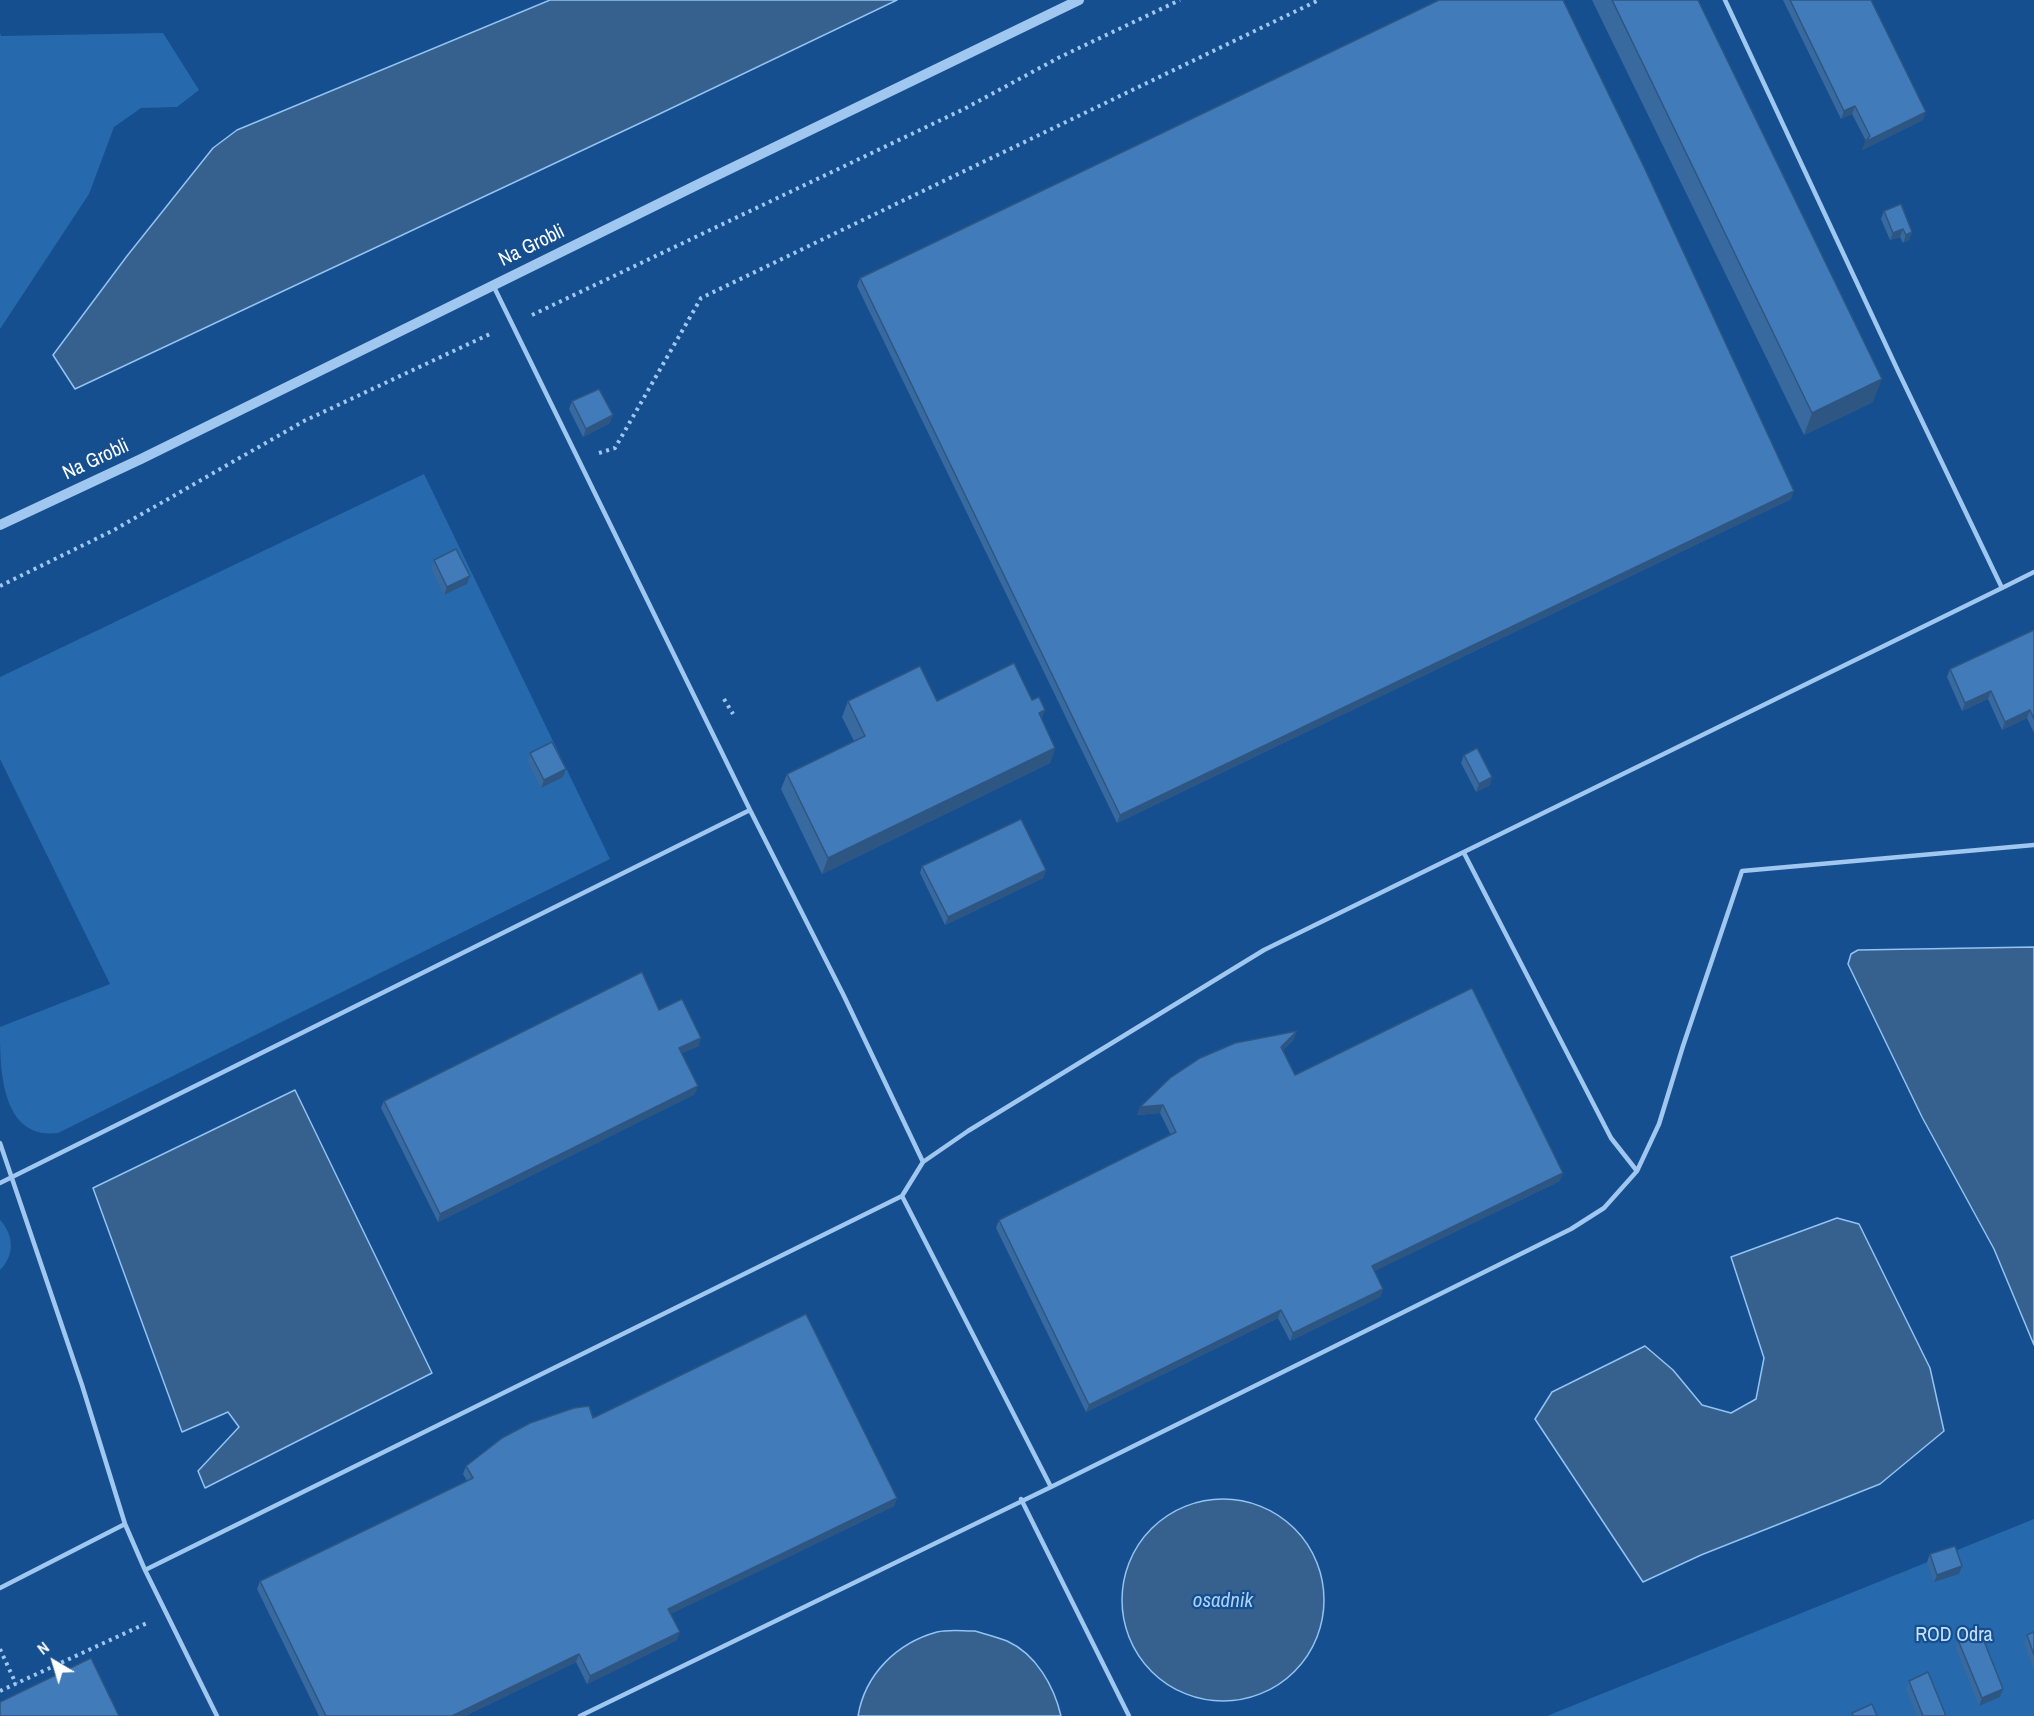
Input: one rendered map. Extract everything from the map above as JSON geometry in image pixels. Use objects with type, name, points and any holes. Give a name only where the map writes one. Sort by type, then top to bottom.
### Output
[{"type":"street","name":"Na Grobli","points":[[0,525],[141,459],[1080,0]]},
{"type":"lane","points":[[1725,0],[1899,374],[2002,588]]},
{"type":"lane","points":[[493,285],[923,1161]]},
{"type":"lane","points":[[145,1570],[902,1196],[923,1161],[968,1131],[1264,950],[1464,854],[2034,572]]},
{"type":"lane","points":[[0,1183],[750,810]]},
{"type":"lane","points":[[580,1716],[1021,1499],[1051,1487],[1571,1229],[1604,1208],[1637,1171],[1659,1124],[1742,871],[2034,845]]},
{"type":"lane","points":[[1464,854],[1611,1138],[1637,1171]]},
{"type":"lane","points":[[0,1143],[82,1384],[125,1524],[166,1614],[217,1716]]},
{"type":"lane","points":[[902,1196],[1051,1487]]},
{"type":"lane","points":[[1021,1499],[1129,1716]]},
{"type":"lane","points":[[0,1588],[125,1524]]},
{"type":"path","points":[[0,586],[114,530],[304,421],[964,109],[1060,57],[1180,0]]},
{"type":"path","points":[[597,454],[615,448],[701,298],[1319,0]]},
{"type":"path","points":[[0,1691],[166,1614]]},
{"type":"path","points":[[0,1648],[16,1684]]},
{"type":"green space","points":[[0,33],[1,36],[163,33],[199,90],[177,107],[141,108],[114,127],[89,194],[0,329]]},
{"type":"green space","points":[[424,474],[610,859],[58,1133],[39,1132],[24,1125],[14,1113],[7,1098],[1,1061],[0,1027],[110,984],[0,759],[0,677]]},
{"type":"green space","points":[[0,1220],[8,1232],[11,1245],[8,1258],[0,1270]]},
{"type":"green space","name":"ROD Odra","points":[[2034,1519],[2034,1716],[1547,1716]]},
{"type":"water","points":[[550,0],[897,0],[75,389],[53,355],[127,256],[213,148],[237,130]]},
{"type":"water","points":[[2034,947],[2034,1345],[1994,1249],[1922,1117],[1848,964],[1851,954],[1858,950]]},
{"type":"water","points":[[295,1090],[432,1373],[205,1488],[198,1471],[239,1427],[228,1412],[182,1432],[93,1188]]},
{"type":"water","points":[[1837,1218],[1859,1224],[1930,1368],[1944,1431],[1880,1484],[1701,1555],[1643,1582],[1535,1419],[1552,1392],[1645,1346],[1673,1370],[1702,1405],[1731,1413],[1756,1399],[1764,1358],[1731,1257]]},
{"type":"water","name":"osadnik","points":[[1213,1499],[1233,1499],[1252,1503],[1271,1511],[1295,1528],[1316,1561],[1322,1580],[1324,1600],[1322,1620],[1316,1639],[1295,1672],[1271,1689],[1252,1697],[1233,1701],[1213,1701],[1194,1697],[1175,1689],[1151,1672],[1134,1648],[1126,1629],[1122,1610],[1122,1590],[1126,1571],[1134,1552],[1151,1528],[1175,1511],[1194,1503]]},
{"type":"water","points":[[975,1631],[1007,1641],[1027,1654],[1042,1672],[1054,1693],[1061,1716],[858,1716],[868,1687],[885,1662],[896,1652],[922,1637],[937,1632]]},
{"type":"building","points":[[1439,0],[1563,0],[1645,169],[1794,491],[1120,815],[860,278]]},
{"type":"building","points":[[1612,0],[1698,0],[1882,379],[1812,413]]},
{"type":"building","points":[[1790,0],[1871,0],[1926,112],[1865,142],[1870,136],[1855,106],[1844,111]]},
{"type":"building","points":[[1901,204],[1912,232],[1906,235],[1903,229],[1893,233],[1884,211]]},
{"type":"building","points":[[599,389],[613,415],[586,429],[572,401]]},
{"type":"building","points":[[456,549],[470,576],[447,587],[434,560]]},
{"type":"building","points":[[2034,630],[2034,719],[2030,710],[2005,722],[1991,691],[1965,703],[1950,669]]},
{"type":"building","points":[[1014,663],[1032,700],[1039,697],[1045,710],[1039,713],[1055,748],[828,858],[787,774],[865,736],[848,701],[920,666],[937,701]]},
{"type":"building","points":[[552,742],[566,769],[544,780],[530,753]]},
{"type":"building","points":[[1477,748],[1492,777],[1479,784],[1464,755]]},
{"type":"building","points":[[1021,819],[1046,870],[948,917],[922,866]]},
{"type":"building","points":[[642,972],[659,1010],[682,999],[701,1038],[679,1048],[698,1086],[440,1214],[384,1101]]},
{"type":"building","points":[[1472,988],[1563,1173],[1372,1266],[1383,1289],[1293,1333],[1281,1310],[1089,1405],[999,1220],[1176,1132],[1163,1105],[1140,1107],[1170,1078],[1200,1058],[1235,1043],[1297,1031],[1281,1047],[1295,1075]]},
{"type":"building","points":[[806,1314],[897,1498],[668,1609],[680,1632],[590,1676],[579,1654],[452,1716],[326,1716],[260,1581],[473,1478],[466,1466],[502,1438],[530,1423],[574,1408],[589,1406],[593,1418]]},
{"type":"building","points":[[1955,1546],[1962,1566],[1937,1575],[1930,1554]]},
{"type":"building","points":[[1980,1631],[2003,1689],[1982,1698],[1958,1640]]},
{"type":"building","points":[[2034,1632],[2034,1655],[2027,1635]]},
{"type":"building","points":[[91,1658],[119,1716],[0,1716],[0,1702]]},
{"type":"building","points":[[1928,1672],[1946,1716],[1923,1716],[1909,1681]]},
{"type":"building","points":[[1872,1704],[1877,1716],[1853,1716],[1852,1713]]}]
